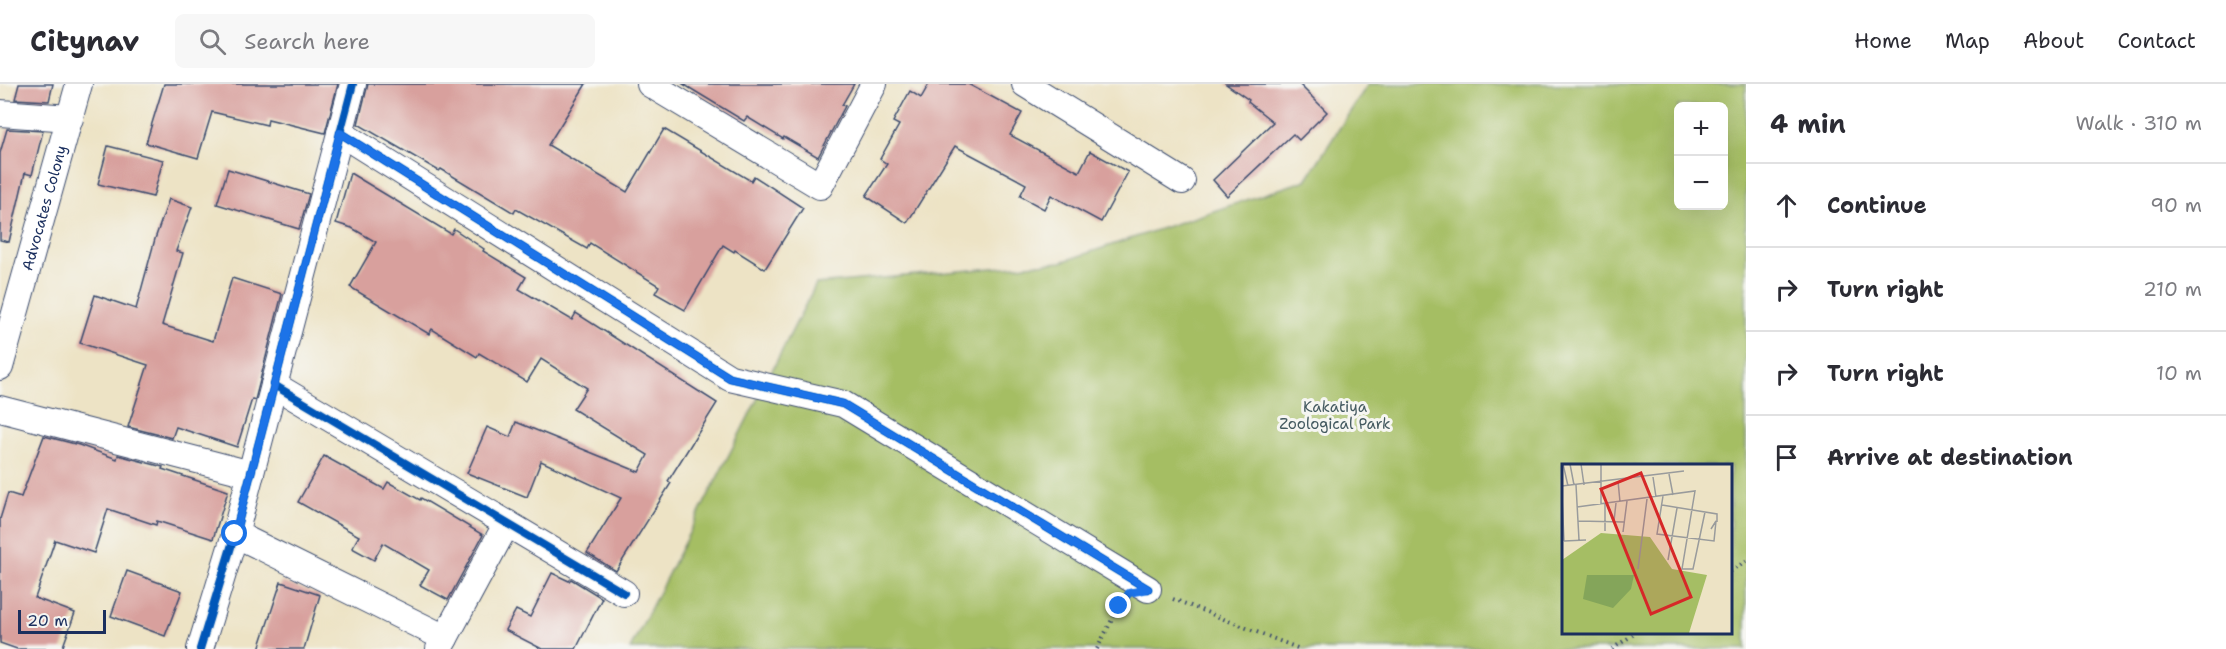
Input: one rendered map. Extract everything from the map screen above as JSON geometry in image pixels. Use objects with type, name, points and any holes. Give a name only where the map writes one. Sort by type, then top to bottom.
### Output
[{"type":"street","name":"Advocates Colony","points":[[0,367],[79,84]]},
{"type":"street","points":[[200,649],[235,534],[353,84]]},
{"type":"street","points":[[650,84],[820,186],[874,84]]},
{"type":"street","points":[[1025,84],[1182,181]]},
{"type":"street","points":[[0,113],[70,118]]},
{"type":"street","points":[[340,133],[730,378],[843,404],[1148,589]]},
{"type":"street","points":[[274,385],[624,593]]},
{"type":"street","points":[[0,410],[251,474]]},
{"type":"street","points":[[235,534],[442,643],[507,523]]},
{"type":"path","points":[[1731,570],[1746,561]]},
{"type":"path","points":[[1097,649],[1119,606],[1129,593],[1148,589],[1300,649]]},
{"type":"path","points":[[1612,649],[1634,634]]},
{"type":"green space","name":"Kakatiya Zoological Park","points":[[1368,84],[1746,84],[1746,649],[630,649],[816,284],[1061,262],[1306,180]]},
{"type":"building","points":[[19,84],[53,84],[49,101],[15,99]]},
{"type":"building","points":[[164,84],[338,84],[325,133],[268,119],[267,125],[212,112],[198,158],[146,143]]},
{"type":"building","points":[[368,84],[586,84],[548,145],[627,192],[664,129],[751,181],[754,176],[803,208],[765,269],[723,245],[685,310],[655,293],[659,286],[590,243],[587,249],[516,209],[514,213],[441,169],[439,171],[358,124]]},
{"type":"building","points":[[683,84],[854,84],[818,157],[747,117],[744,121]]},
{"type":"building","points":[[929,84],[968,84],[1022,113],[1010,135],[1079,172],[1090,151],[1128,172],[1101,222],[1051,195],[1044,209],[1020,196],[1026,184],[955,146],[907,223],[866,196],[887,164],[880,159],[899,125],[893,122],[910,91],[921,98]]},
{"type":"building","points":[[1226,84],[1299,84],[1327,112],[1299,140],[1293,134],[1227,196],[1213,180],[1273,122],[1248,102],[1249,100]]},
{"type":"building","points":[[7,129],[43,131],[32,175],[25,173],[9,242],[0,240],[0,153]]},
{"type":"building","points":[[108,146],[163,160],[153,197],[98,184]]},
{"type":"building","points":[[228,169],[309,194],[299,229],[217,204]]},
{"type":"building","points":[[350,173],[451,234],[454,229],[484,249],[483,251],[526,277],[519,289],[572,320],[576,313],[717,403],[668,481],[671,483],[616,571],[587,553],[621,498],[541,461],[527,497],[467,473],[487,427],[510,437],[516,422],[639,472],[648,455],[573,409],[587,388],[541,359],[527,382],[479,353],[477,357],[432,329],[429,334],[350,287],[376,242],[352,228],[336,223]]},
{"type":"building","points":[[169,199],[192,207],[176,251],[183,253],[162,325],[213,341],[232,278],[282,294],[255,400],[252,399],[237,447],[176,427],[172,438],[128,427],[148,365],[80,343],[95,295],[136,309],[155,239]]},
{"type":"building","points":[[44,436],[79,445],[117,459],[118,455],[163,467],[162,469],[228,491],[213,539],[157,521],[156,525],[108,509],[94,553],[55,540],[35,598],[75,613],[62,649],[17,649],[0,643],[0,519],[8,493],[21,497]]},
{"type":"building","points":[[324,456],[384,489],[388,482],[420,500],[421,498],[483,535],[448,600],[420,585],[429,570],[383,543],[374,560],[352,548],[359,536],[298,502]]},
{"type":"building","points":[[127,571],[182,591],[165,636],[111,616]]},
{"type":"building","points":[[552,573],[569,581],[571,579],[602,598],[576,649],[542,649],[505,630],[516,610],[530,617]]},
{"type":"building","points":[[281,582],[320,595],[304,649],[259,649]]},
{"type":"cycle path","points":[[200,649],[235,534],[353,84]]},
{"type":"cycle path","points":[[340,133],[730,378],[843,404],[1148,589]]},
{"type":"cycle path","points":[[274,385],[624,593]]},
{"type":"route","points":[[235,534],[340,133],[730,378],[843,404],[1148,589],[1129,593],[1119,606]]}]
